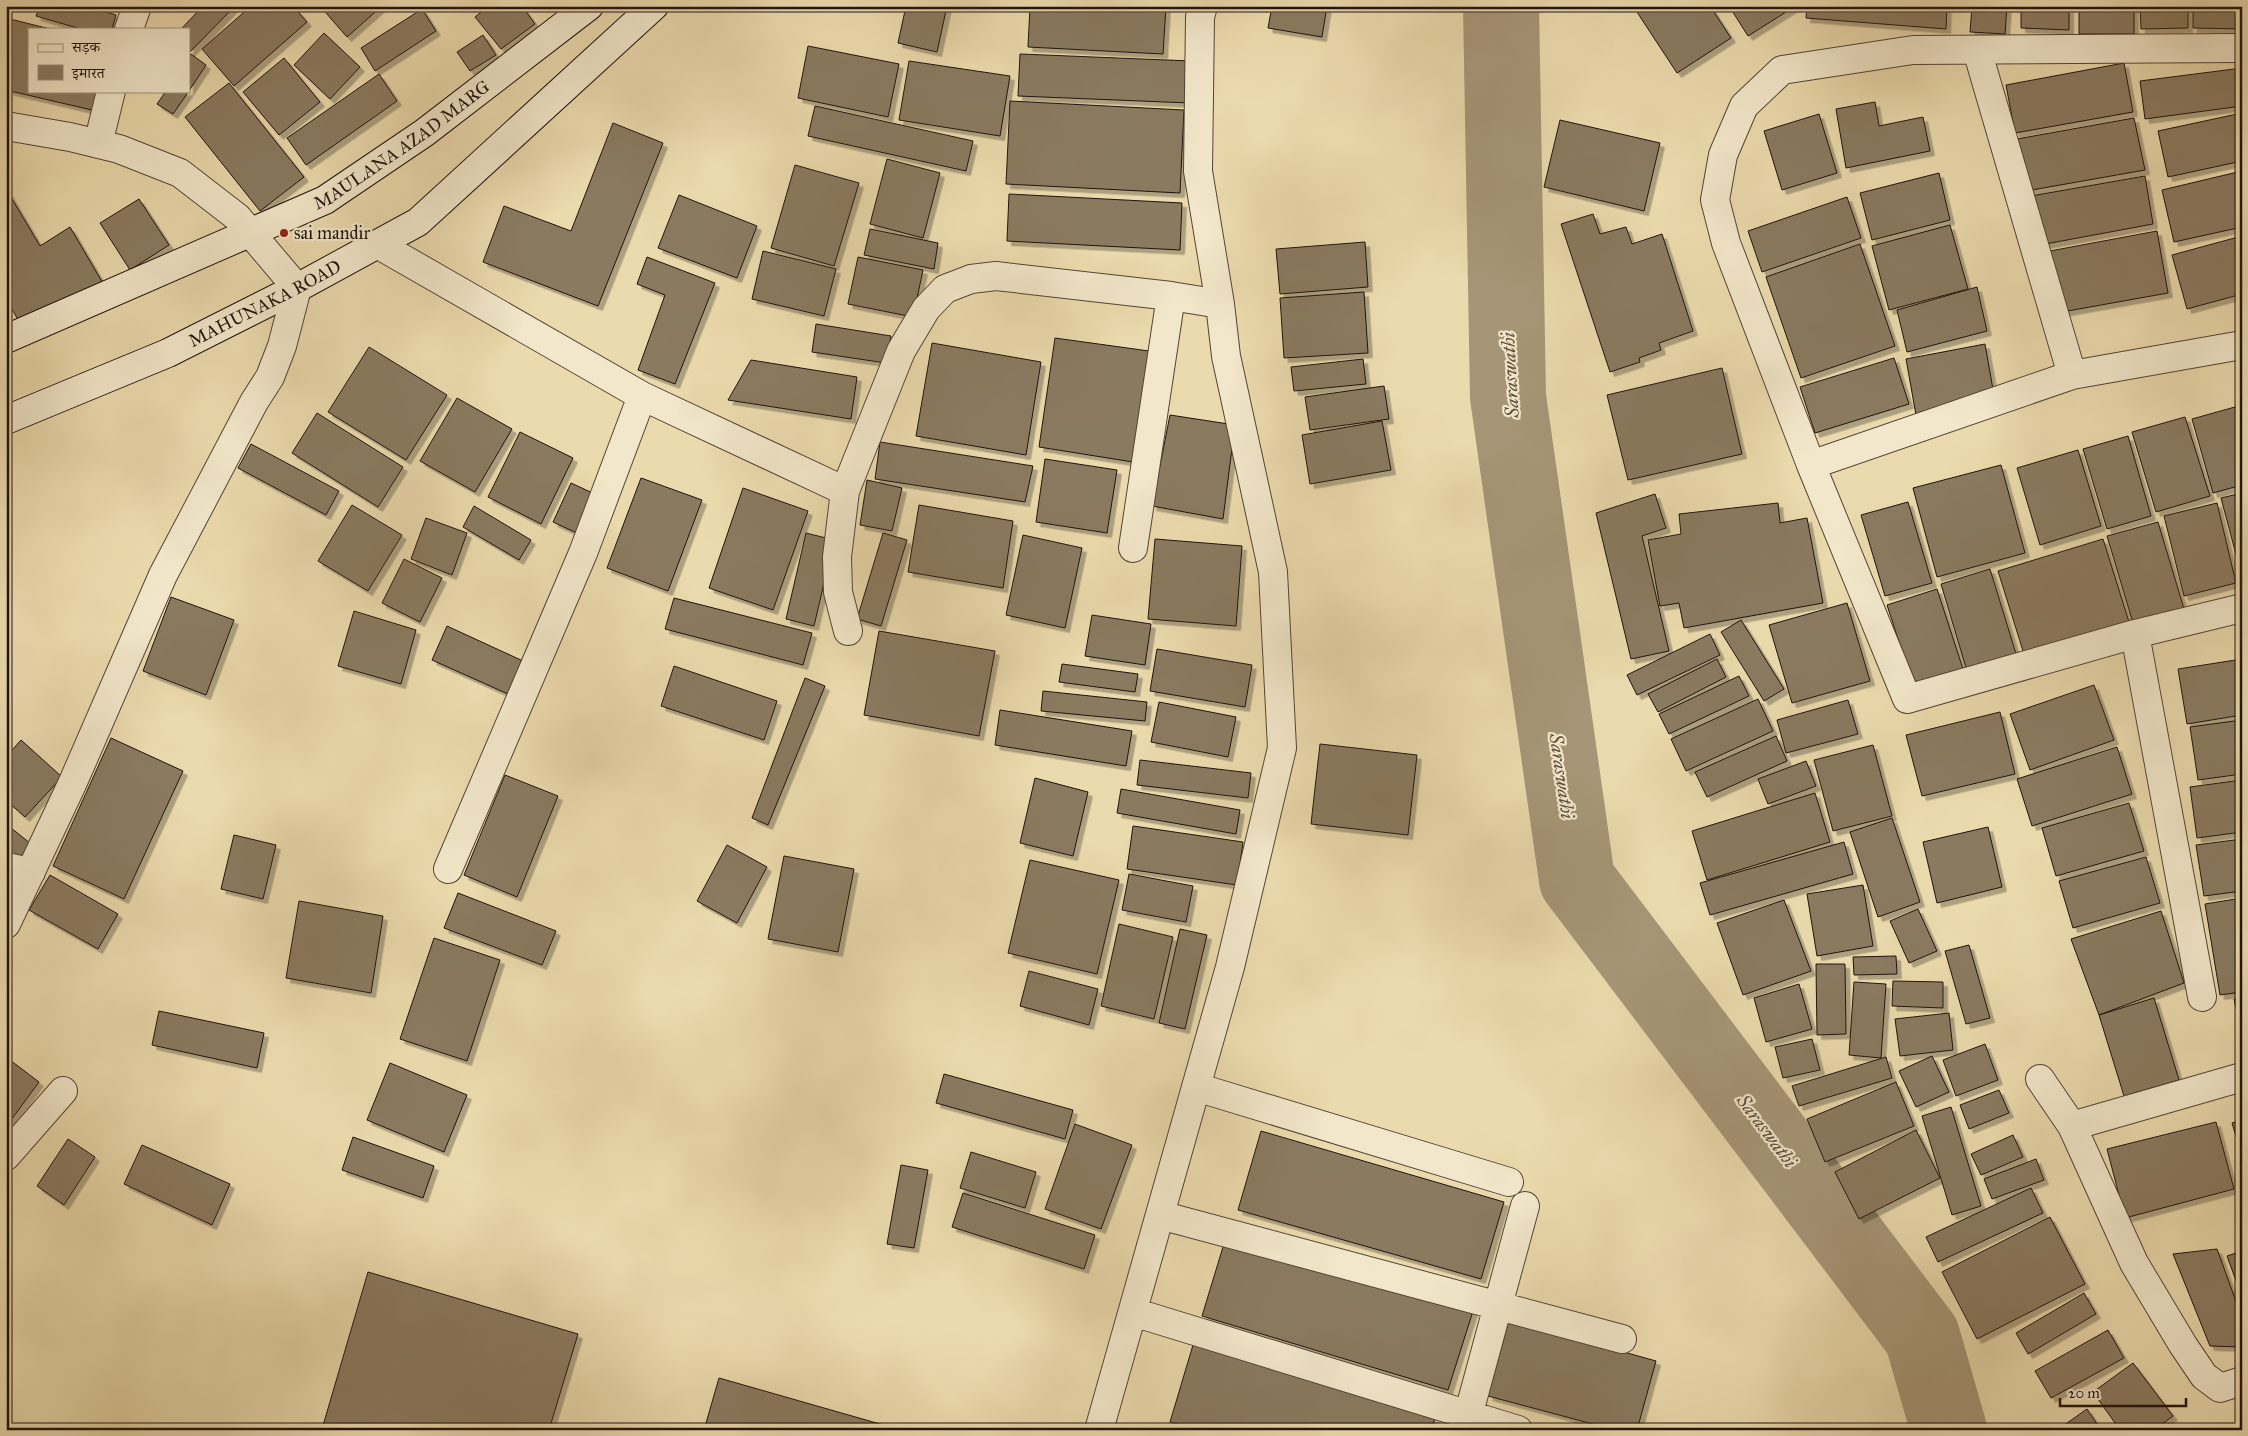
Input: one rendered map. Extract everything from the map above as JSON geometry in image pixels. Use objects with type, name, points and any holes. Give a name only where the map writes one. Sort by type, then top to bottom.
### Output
[{"type":"street","points":[[128,28],[137,6]]},
{"type":"street","name":"MAULANA AZAD MARG","points":[[6,339],[325,200],[424,133],[589,6]]},
{"type":"street","name":"MAHUNAKA ROAD","points":[[6,420],[168,353],[297,288],[379,245],[418,222],[654,6]]},
{"type":"street","points":[[1099,1430],[1230,967],[1282,748],[1273,572],[1226,356],[1220,304],[1198,171],[1200,17],[1203,6]]},
{"type":"street","points":[[2242,48],[1913,50],[1782,70],[1744,106],[1723,155],[1715,200],[1726,243],[1811,464],[1907,699],[2135,634],[2242,608]]},
{"type":"street","points":[[1977,50],[2072,374]]},
{"type":"street","points":[[98,144],[111,92]]},
{"type":"street","points":[[6,126],[70,137],[119,149],[180,173],[237,217],[297,288],[282,346],[270,377],[254,402],[162,575],[73,782],[19,869],[6,924]]},
{"type":"street","points":[[379,245],[642,396],[845,491]]},
{"type":"street","points":[[848,631],[838,592],[837,557],[845,491],[901,351],[926,309],[945,289],[971,279],[996,276],[1171,296],[1220,304]]},
{"type":"street","points":[[1133,548],[1171,296]]},
{"type":"street","points":[[1811,464],[2072,374],[2242,345]]},
{"type":"street","points":[[448,868],[583,553],[642,396]]},
{"type":"street","points":[[2135,634],[2202,997]]},
{"type":"street","points":[[2072,1126],[2242,1077]]},
{"type":"street","points":[[2040,1079],[2072,1126],[2134,1263],[2183,1345],[2204,1376],[2220,1388],[2242,1381]]},
{"type":"street","points":[[1196,1087],[1509,1182]]},
{"type":"street","points":[[6,1156],[63,1091]]},
{"type":"street","points":[[1468,1416],[1525,1206]]},
{"type":"street","points":[[1160,1215],[1622,1339]]},
{"type":"street","points":[[1133,1312],[1518,1430]]},
{"type":"building","points":[[40,6],[87,6],[116,15],[112,28],[78,28],[36,16]]},
{"type":"building","points":[[203,6],[235,6],[190,52],[190,28],[182,28]]},
{"type":"building","points":[[251,6],[293,6],[307,22],[234,86],[202,49]]},
{"type":"building","points":[[320,6],[382,6],[347,37]]},
{"type":"building","points":[[489,6],[522,6],[535,24],[501,49],[475,17]]},
{"type":"building","points":[[906,6],[947,6],[937,52],[898,43]]},
{"type":"building","points":[[1030,6],[1166,6],[1163,54],[1028,47]]},
{"type":"building","points":[[1272,6],[1327,6],[1322,37],[1268,28]]},
{"type":"building","points":[[1633,6],[1710,6],[1731,38],[1677,73]]},
{"type":"building","points":[[1729,6],[1793,6],[1794,7],[1748,36]]},
{"type":"building","points":[[1807,6],[1947,6],[1946,29],[1806,18]]},
{"type":"building","points":[[1972,6],[2007,6],[2005,34],[1970,32]]},
{"type":"building","points":[[2021,6],[2069,6],[2069,30],[2021,28]]},
{"type":"building","points":[[2079,6],[2134,6],[2134,34],[2079,34]]},
{"type":"building","points":[[2140,6],[2188,6],[2188,28],[2141,29]]},
{"type":"building","points":[[2193,6],[2242,6],[2242,29],[2193,28]]},
{"type":"building","points":[[422,9],[436,31],[375,71],[361,48]]},
{"type":"building","points":[[6,18],[46,28],[28,28],[28,92],[99,92],[96,111],[6,90]]},
{"type":"building","points":[[324,33],[360,67],[330,99],[294,65]]},
{"type":"building","points":[[483,35],[496,55],[470,71],[457,52]]},
{"type":"building","points":[[808,46],[899,64],[888,117],[798,98]]},
{"type":"building","points":[[191,54],[206,65],[190,89]]},
{"type":"building","points":[[1020,54],[1191,61],[1190,103],[1018,96]]},
{"type":"building","points":[[284,58],[320,102],[279,135],[243,92]]},
{"type":"building","points":[[909,61],[1010,76],[1000,136],[899,120]]},
{"type":"building","points":[[2124,63],[2133,112],[2015,133],[2006,85]]},
{"type":"building","points":[[2242,68],[2242,106],[2145,119],[2140,81]]},
{"type":"building","points":[[379,74],[397,101],[306,165],[287,138]]},
{"type":"building","points":[[229,83],[304,177],[260,211],[185,117]]},
{"type":"building","points":[[165,92],[188,92],[173,114],[157,104]]},
{"type":"building","points":[[1010,101],[1184,110],[1180,193],[1006,184]]},
{"type":"building","points":[[1875,102],[1879,126],[1923,117],[1930,151],[1846,168],[1836,109]]},
{"type":"building","points":[[815,106],[973,141],[966,171],[808,136]]},
{"type":"building","points":[[2242,113],[2242,161],[2168,177],[2158,131]]},
{"type":"building","points":[[1819,114],[1837,173],[1782,190],[1764,131]]},
{"type":"building","points":[[2134,118],[2145,170],[2026,191],[2017,139]]},
{"type":"building","points":[[1560,120],[1660,143],[1644,211],[1544,187]]},
{"type":"building","points":[[613,123],[663,143],[598,306],[483,262],[504,206],[571,231]]},
{"type":"building","points":[[887,159],[940,173],[923,238],[870,224]]},
{"type":"building","points":[[795,165],[859,183],[834,266],[771,248]]},
{"type":"building","points":[[2242,171],[2242,227],[2174,242],[2162,190]]},
{"type":"building","points":[[1939,173],[1950,220],[1872,240],[1860,193]]},
{"type":"building","points":[[2145,176],[2153,224],[2040,245],[2031,196]]},
{"type":"building","points":[[8,192],[40,246],[70,227],[104,285],[20,323],[6,299],[6,194]]},
{"type":"building","points":[[1009,194],[1182,203],[1180,250],[1007,241]]},
{"type":"building","points":[[679,195],[757,226],[737,278],[658,248]]},
{"type":"building","points":[[1847,197],[1861,238],[1762,272],[1748,231]]},
{"type":"building","points":[[139,199],[169,245],[130,270],[100,223]]},
{"type":"building","points":[[1593,214],[1600,234],[1626,227],[1632,244],[1662,234],[1693,331],[1659,343],[1661,350],[1639,358],[1640,362],[1610,372],[1561,224]]},
{"type":"building","points":[[1950,225],[1968,289],[1889,310],[1872,246]]},
{"type":"building","points":[[870,229],[938,243],[934,269],[864,255]]},
{"type":"building","points":[[2157,231],[2168,293],[2062,312],[2050,251]]},
{"type":"building","points":[[2242,236],[2242,294],[2187,309],[2172,255]]},
{"type":"building","points":[[1365,242],[1368,287],[1280,294],[1276,249]]},
{"type":"building","points":[[1860,244],[1895,346],[1801,378],[1766,277]]},
{"type":"building","points":[[763,251],[836,269],[824,316],[752,299]]},
{"type":"building","points":[[647,257],[715,283],[675,384],[638,370],[665,295],[637,284]]},
{"type":"building","points":[[858,257],[923,270],[913,317],[848,304]]},
{"type":"building","points":[[1977,287],[1987,331],[1907,352],[1897,310]]},
{"type":"building","points":[[1364,292],[1368,353],[1284,358],[1280,298]]},
{"type":"building","points":[[816,324],[891,336],[886,363],[812,352]]},
{"type":"building","points":[[1055,338],[1149,351],[1133,462],[1039,447]]},
{"type":"building","points":[[932,343],[1041,362],[1026,455],[916,436]]},
{"type":"building","points":[[1985,344],[1995,401],[1916,415],[1906,359]]},
{"type":"building","points":[[369,347],[447,395],[406,460],[328,412]]},
{"type":"building","points":[[1894,358],[1909,404],[1815,433],[1800,387]]},
{"type":"building","points":[[1363,359],[1366,384],[1294,391],[1291,367]]},
{"type":"building","points":[[751,360],[857,377],[851,419],[728,400]]},
{"type":"building","points":[[1722,368],[1742,454],[1628,480],[1607,395]]},
{"type":"building","points":[[1384,386],[1389,419],[1310,430],[1305,397]]},
{"type":"building","points":[[457,398],[512,429],[475,492],[420,461]]},
{"type":"building","points":[[2242,405],[2242,485],[2213,493],[2192,419]]},
{"type":"building","points":[[317,413],[403,467],[378,507],[292,453]]},
{"type":"building","points":[[1170,415],[1235,425],[1223,519],[1152,506]]},
{"type":"building","points":[[2185,417],[2210,496],[2156,512],[2132,432]]},
{"type":"building","points":[[1382,421],[1391,470],[1310,484],[1302,435]]},
{"type":"building","points":[[520,432],[573,458],[541,524],[488,497]]},
{"type":"building","points":[[2128,436],[2151,516],[2107,529],[2083,449]]},
{"type":"building","points":[[880,442],[1033,466],[1025,502],[875,479]]},
{"type":"building","points":[[251,444],[339,491],[326,515],[238,468]]},
{"type":"building","points":[[2078,450],[2101,526],[2040,545],[2017,468]]},
{"type":"building","points":[[1045,459],[1117,470],[1107,533],[1036,522]]},
{"type":"building","points":[[2001,465],[2025,553],[1937,577],[1913,488]]},
{"type":"building","points":[[641,478],[702,500],[668,591],[607,568]]},
{"type":"building","points":[[867,480],[902,488],[892,531],[860,525]]},
{"type":"building","points":[[571,483],[597,495],[579,534],[553,522]]},
{"type":"building","points":[[743,488],[808,511],[773,610],[709,588]]},
{"type":"building","points":[[2242,493],[2242,577],[2221,498]]},
{"type":"building","points":[[1655,494],[1666,528],[1642,536],[1669,651],[1631,659],[1596,513]]},
{"type":"building","points":[[1908,502],[1932,583],[1885,596],[1861,515]]},
{"type":"building","points":[[1778,503],[1780,523],[1807,518],[1823,603],[1684,628],[1679,603],[1660,606],[1648,540],[1681,534],[1679,514]]},
{"type":"building","points":[[2217,503],[2236,583],[2184,596],[2164,516]]},
{"type":"building","points":[[352,505],[402,535],[368,591],[318,561]]},
{"type":"building","points":[[919,505],[1013,521],[1003,588],[908,572]]},
{"type":"building","points":[[474,506],[531,540],[519,560],[463,527]]},
{"type":"building","points":[[426,518],[467,533],[452,575],[411,559]]},
{"type":"building","points":[[2158,522],[2184,609],[2133,623],[2107,536]]},
{"type":"building","points":[[806,533],[834,540],[814,626],[786,619]]},
{"type":"building","points":[[883,533],[907,540],[881,626],[857,619]]},
{"type":"building","points":[[1023,535],[1082,548],[1065,628],[1006,615]]},
{"type":"building","points":[[1155,539],[1242,546],[1236,626],[1148,619]]},
{"type":"building","points":[[2103,539],[2129,622],[2024,654],[1998,571]]},
{"type":"building","points":[[404,559],[442,578],[420,622],[382,603]]},
{"type":"building","points":[[1990,569],[2017,657],[1967,671],[1941,584]]},
{"type":"building","points":[[1937,589],[1963,669],[1913,685],[1887,605]]},
{"type":"building","points":[[171,597],[234,620],[206,695],[143,671]]},
{"type":"building","points":[[674,598],[812,633],[803,665],[665,629]]},
{"type":"building","points":[[1847,603],[1870,681],[1792,703],[1769,625]]},
{"type":"building","points":[[354,611],[416,630],[401,684],[338,666]]},
{"type":"building","points":[[1092,615],[1151,624],[1145,665],[1085,656]]},
{"type":"building","points":[[1741,620],[1784,689],[1764,701],[1721,632]]},
{"type":"building","points":[[447,626],[523,661],[508,694],[432,660]]},
{"type":"building","points":[[879,631],[995,651],[979,736],[864,715]]},
{"type":"building","points":[[1710,634],[1720,655],[1637,695],[1627,675]]},
{"type":"building","points":[[1157,649],[1252,665],[1245,707],[1150,691]]},
{"type":"building","points":[[1717,659],[1726,677],[1658,712],[1648,694]]},
{"type":"building","points":[[2242,659],[2242,715],[2187,724],[2178,669]]},
{"type":"building","points":[[1062,664],[1138,674],[1135,692],[1059,682]]},
{"type":"building","points":[[674,666],[777,701],[764,740],[661,706]]},
{"type":"building","points":[[1739,676],[1749,696],[1669,734],[1659,714]]},
{"type":"building","points":[[805,678],[825,686],[768,825],[752,818]]},
{"type":"building","points":[[2094,685],[2114,740],[2030,770],[2010,714]]},
{"type":"building","points":[[1043,691],[1147,702],[1145,721],[1041,711]]},
{"type":"building","points":[[1758,699],[1773,731],[1686,771],[1671,739]]},
{"type":"building","points":[[1848,700],[1858,734],[1786,753],[1777,720]]},
{"type":"building","points":[[1159,702],[1236,717],[1228,757],[1151,742]]},
{"type":"building","points":[[1000,710],[1132,731],[1126,766],[995,745]]},
{"type":"building","points":[[2000,712],[2015,774],[1922,796],[1906,735]]},
{"type":"building","points":[[2242,720],[2242,774],[2198,780],[2190,727]]},
{"type":"building","points":[[1776,736],[1787,761],[1707,797],[1695,772]]},
{"type":"building","points":[[111,738],[183,771],[124,899],[53,866]]},
{"type":"building","points":[[21,740],[62,777],[25,817],[6,800],[6,757]]},
{"type":"building","points":[[1320,744],[1417,755],[1408,835],[1311,824]]},
{"type":"building","points":[[1873,745],[1892,816],[1833,831],[1814,760]]},
{"type":"building","points":[[2117,747],[2132,794],[2032,826],[2017,779]]},
{"type":"building","points":[[1140,760],[1251,773],[1248,798],[1137,785]]},
{"type":"building","points":[[1806,761],[1816,786],[1768,804],[1758,779]]},
{"type":"building","points":[[505,775],[558,796],[517,897],[464,875]]},
{"type":"building","points":[[1035,778],[1088,792],[1073,856],[1020,843]]},
{"type":"building","points":[[2242,780],[2242,832],[2197,838],[2190,787]]},
{"type":"building","points":[[1121,789],[1240,810],[1236,834],[1117,813]]},
{"type":"building","points":[[1815,793],[1830,842],[1707,880],[1692,831]]},
{"type":"building","points":[[2129,803],[2144,851],[2056,876],[2042,828]]},
{"type":"building","points":[[1892,818],[1920,902],[1878,917],[1850,832]]},
{"type":"building","points":[[6,824],[40,851],[12,885],[6,880]]},
{"type":"building","points":[[1133,826],[1243,842],[1237,885],[1127,869]]},
{"type":"building","points":[[1988,827],[2002,887],[1937,903],[1923,842]]},
{"type":"building","points":[[234,835],[276,845],[263,899],[221,889]]},
{"type":"building","points":[[2242,839],[2242,891],[2204,896],[2196,845]]},
{"type":"building","points":[[1844,842],[1853,874],[1710,915],[1700,883]]},
{"type":"building","points":[[727,845],[767,867],[737,923],[697,901]]},
{"type":"building","points":[[784,856],[854,869],[838,952],[768,939]]},
{"type":"building","points":[[2146,857],[2160,903],[2073,928],[2059,881]]},
{"type":"building","points":[[1030,860],[1119,880],[1097,974],[1008,953]]},
{"type":"building","points":[[1129,874],[1193,886],[1186,922],[1122,910]]},
{"type":"building","points":[[50,875],[118,914],[98,949],[29,910]]},
{"type":"building","points":[[1863,885],[1873,946],[1817,956],[1807,894]]},
{"type":"building","points":[[458,893],[556,931],[542,965],[444,928]]},
{"type":"building","points":[[2242,898],[2242,992],[2220,995],[2205,904]]},
{"type":"building","points":[[1784,900],[1811,971],[1743,995],[1717,923]]},
{"type":"building","points":[[299,901],[383,916],[371,993],[286,978]]},
{"type":"building","points":[[1918,909],[1937,951],[1909,963],[1890,921]]},
{"type":"building","points":[[2161,911],[2184,983],[2099,1015],[2071,939]]},
{"type":"building","points":[[1119,924],[1173,937],[1154,1019],[1101,1006]]},
{"type":"building","points":[[1180,929],[1207,935],[1185,1029],[1159,1023]]},
{"type":"building","points":[[434,938],[500,960],[467,1061],[400,1039]]},
{"type":"building","points":[[1969,945],[1990,1018],[1966,1024],[1945,951]]},
{"type":"building","points":[[1896,956],[1897,974],[1854,975],[1853,957]]},
{"type":"building","points":[[1816,964],[1845,964],[1846,1034],[1817,1035]]},
{"type":"building","points":[[1029,971],[1098,989],[1089,1025],[1020,1006]]},
{"type":"building","points":[[1893,981],[1943,982],[1943,1008],[1892,1006]]},
{"type":"building","points":[[1854,982],[1886,984],[1881,1058],[1849,1055]]},
{"type":"building","points":[[1799,984],[1812,1029],[1766,1042],[1754,998]]},
{"type":"building","points":[[2154,998],[2179,1080],[2124,1096],[2099,1015]]},
{"type":"building","points":[[2234,999],[2242,999],[2242,1034]]},
{"type":"building","points":[[159,1011],[264,1033],[257,1068],[152,1045]]},
{"type":"building","points":[[1949,1013],[1953,1050],[1900,1056],[1895,1019]]},
{"type":"building","points":[[1812,1039],[1820,1070],[1783,1078],[1775,1047]]},
{"type":"building","points":[[1985,1044],[1998,1080],[1956,1096],[1943,1060]]},
{"type":"building","points":[[1932,1056],[1949,1092],[1916,1107],[1899,1071]]},
{"type":"building","points":[[6,1057],[39,1082],[6,1127]]},
{"type":"building","points":[[1886,1057],[1892,1078],[1799,1106],[1792,1086]]},
{"type":"building","points":[[390,1063],[467,1095],[444,1152],[367,1120]]},
{"type":"building","points":[[944,1074],[1073,1110],[1065,1139],[936,1103]]},
{"type":"building","points":[[1896,1082],[1914,1126],[1825,1162],[1807,1119]]},
{"type":"building","points":[[1999,1090],[2009,1113],[1969,1129],[1960,1105]]},
{"type":"building","points":[[1951,1107],[1981,1206],[1952,1215],[1922,1116]]},
{"type":"building","points":[[2242,1120],[2242,1156],[2232,1123]]},
{"type":"building","points":[[2216,1122],[2234,1189],[2125,1218],[2107,1149]]},
{"type":"building","points":[[1075,1124],[1132,1145],[1101,1229],[1045,1209]]},
{"type":"building","points":[[1916,1130],[1940,1178],[1859,1219],[1835,1172]]},
{"type":"building","points":[[1261,1131],[1504,1202],[1481,1279],[1238,1210]]},
{"type":"building","points":[[2013,1135],[2023,1157],[1981,1175],[1971,1154]]},
{"type":"building","points":[[353,1137],[434,1166],[423,1198],[342,1170]]},
{"type":"building","points":[[68,1139],[95,1157],[64,1205],[37,1186]]},
{"type":"building","points":[[142,1145],[230,1184],[212,1225],[124,1184]]},
{"type":"building","points":[[971,1152],[1036,1172],[1025,1208],[960,1188]]},
{"type":"building","points":[[2036,1159],[2044,1180],[1992,1199],[1984,1179]]},
{"type":"building","points":[[901,1165],[928,1170],[914,1248],[887,1244]]},
{"type":"building","points":[[2031,1188],[2043,1213],[1938,1262],[1926,1237]]},
{"type":"building","points":[[963,1193],[1095,1235],[1084,1269],[952,1227]]},
{"type":"building","points":[[2050,1217],[2085,1284],[1977,1339],[1942,1272]]},
{"type":"building","points":[[1226,1237],[1473,1311],[1448,1390],[1202,1316]]},
{"type":"building","points":[[2217,1249],[2242,1318],[2242,1347],[2210,1346],[2173,1254]]},
{"type":"building","points":[[2242,1251],[2242,1297],[2227,1256]]},
{"type":"building","points":[[368,1272],[578,1334],[549,1430],[322,1429]]},
{"type":"building","points":[[2084,1293],[2096,1314],[2028,1354],[2016,1333]]},
{"type":"building","points":[[1509,1320],[1656,1361],[1637,1430],[1615,1430],[1488,1396]]},
{"type":"building","points":[[2108,1330],[2124,1358],[2051,1398],[2035,1371]]},
{"type":"building","points":[[1193,1345],[1435,1418],[1431,1430],[1196,1430],[1170,1422]]},
{"type":"building","points":[[2133,1363],[2173,1416],[2154,1430],[2120,1430],[2093,1392]]},
{"type":"building","points":[[719,1378],[901,1430],[704,1430]]},
{"type":"building","points":[[2087,1409],[2101,1430],[2057,1430]]},
{"type":"waterway","name":"Saraswathi","points":[[1501,6],[1508,397],[1577,880],[1922,1336],[1949,1430]]},
{"type":"place","name":"sai mandir","points":[[284,233]]}]
